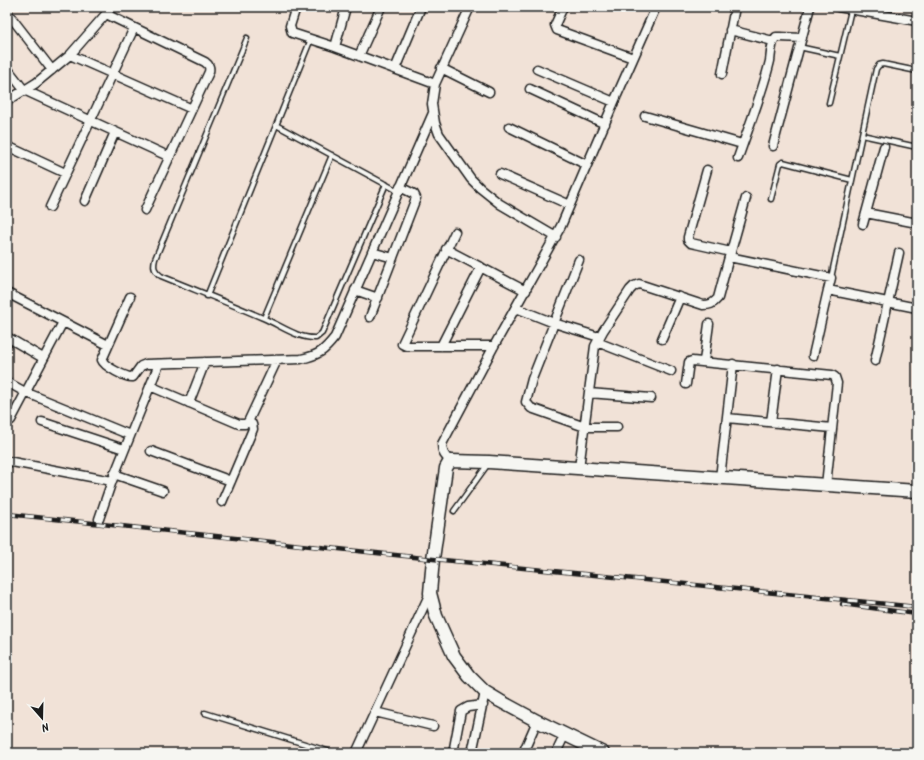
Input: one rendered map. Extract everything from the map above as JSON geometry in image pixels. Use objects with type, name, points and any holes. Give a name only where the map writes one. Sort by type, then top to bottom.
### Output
[{"type":"main road","points":[[601,753],[537,721],[485,692],[469,676],[454,656],[436,616],[430,593],[433,559],[446,468],[450,461],[489,462],[917,492]]},
{"type":"street","points":[[7,100],[24,90],[70,56],[112,7]]},
{"type":"street","points":[[296,7],[290,26],[292,33],[335,47],[435,84]]},
{"type":"street","points":[[335,47],[346,7]]},
{"type":"street","points":[[359,56],[381,7]]},
{"type":"street","points":[[395,69],[421,7]]},
{"type":"street","points":[[470,7],[435,84],[432,104],[433,113],[440,134],[471,179],[480,188],[500,204],[556,237]]},
{"type":"street","points":[[563,7],[555,25],[557,30],[633,58]]},
{"type":"street","points":[[450,461],[442,450],[442,444],[494,346],[556,237],[656,7]]},
{"type":"street","points":[[722,74],[735,7]]},
{"type":"street","points":[[773,146],[810,7]]},
{"type":"street","points":[[838,7],[917,21]]},
{"type":"street","points":[[7,12],[52,70]]},
{"type":"street","points":[[106,14],[208,64],[209,72],[145,210]]},
{"type":"street","points":[[50,207],[134,28]]},
{"type":"street","points":[[730,30],[773,41]]},
{"type":"street","points":[[738,158],[763,85],[773,41],[780,37],[802,38]]},
{"type":"street","points":[[70,56],[192,109]]},
{"type":"street","points":[[7,68],[24,90],[170,157]]},
{"type":"street","points":[[442,68],[489,92]]},
{"type":"street","points":[[537,68],[614,102]]},
{"type":"street","points":[[530,89],[604,124]]},
{"type":"street","points":[[130,297],[102,357],[102,362],[127,377],[133,377],[141,366],[146,364],[301,359],[316,356],[326,349],[335,336],[433,113]]},
{"type":"street","points":[[645,116],[742,144]]},
{"type":"street","points":[[509,126],[587,165]]},
{"type":"street","points":[[85,201],[115,132]]},
{"type":"street","points":[[7,146],[65,173]]},
{"type":"street","points":[[863,224],[884,147]]},
{"type":"street","points":[[707,170],[688,237],[688,240],[691,243],[730,254],[831,278],[813,356]]},
{"type":"street","points":[[500,174],[570,205]]},
{"type":"street","points":[[370,317],[416,198],[414,194],[399,189]]},
{"type":"street","points":[[579,468],[598,340],[630,290],[639,284],[703,305],[710,305],[714,303],[718,298],[746,198]]},
{"type":"street","points":[[866,213],[917,223]]},
{"type":"street","points":[[455,232],[402,344],[406,346],[494,346]]},
{"type":"street","points":[[446,249],[526,290]]},
{"type":"street","points":[[372,252],[393,258]]},
{"type":"street","points":[[875,361],[899,253]]},
{"type":"street","points":[[579,260],[532,379],[526,402],[531,408],[584,427],[617,427]]},
{"type":"street","points":[[441,346],[481,267]]},
{"type":"street","points":[[355,290],[378,298]]},
{"type":"street","points":[[828,290],[917,308]]},
{"type":"street","points":[[7,293],[108,345]]},
{"type":"street","points":[[662,339],[680,297]]},
{"type":"street","points":[[516,308],[598,340],[671,371]]},
{"type":"street","points":[[11,420],[63,322]]},
{"type":"street","points":[[704,361],[709,324]]},
{"type":"street","points":[[7,337],[43,358]]},
{"type":"street","points":[[150,386],[239,424],[245,424],[248,422],[277,360]]},
{"type":"street","points":[[686,384],[689,362],[704,361],[828,374],[835,377],[837,383],[826,485]]},
{"type":"street","points":[[189,403],[205,362]]},
{"type":"street","points":[[99,519],[113,477],[159,364]]},
{"type":"street","points":[[720,478],[733,364]]},
{"type":"street","points":[[771,422],[778,369]]},
{"type":"street","points":[[7,382],[26,392],[130,435]]},
{"type":"street","points":[[589,393],[651,398]]},
{"type":"street","points":[[727,418],[832,428]]},
{"type":"street","points":[[42,422],[124,449]]},
{"type":"street","points":[[222,502],[253,429],[252,424],[248,422]]},
{"type":"street","points":[[151,451],[231,481]]},
{"type":"street","points":[[7,461],[113,477],[163,491]]},
{"type":"street","points":[[356,753],[430,593]]},
{"type":"street","points":[[472,753],[485,692]]},
{"type":"street","points":[[453,753],[461,711],[468,707],[483,705]]},
{"type":"street","points":[[375,712],[433,726]]},
{"type":"street","points":[[523,753],[537,721]]},
{"type":"street","points":[[556,753],[565,734]]},
{"type":"lane","points":[[829,103],[850,10]]},
{"type":"lane","points":[[247,38],[155,259],[155,271],[161,276],[207,296],[264,318],[308,338],[316,338],[322,333],[386,184]]},
{"type":"lane","points":[[207,296],[311,39]]},
{"type":"lane","points":[[799,47],[840,56]]},
{"type":"lane","points":[[831,278],[876,69],[879,65],[883,64],[917,71]]},
{"type":"lane","points":[[276,125],[386,184],[399,189]]},
{"type":"lane","points":[[862,135],[917,147]]},
{"type":"lane","points":[[264,318],[332,155]]},
{"type":"lane","points":[[771,199],[780,164],[783,162],[852,180]]},
{"type":"lane","points":[[454,512],[489,462]]},
{"type":"lane","points":[[205,713],[334,753]]},
{"type":"railway","points":[[7,514],[433,559],[917,607]]},
{"type":"railway","points":[[842,604],[917,614]]}]
